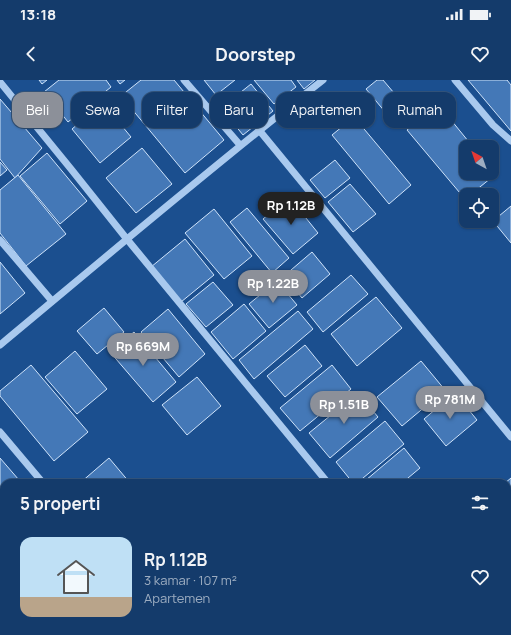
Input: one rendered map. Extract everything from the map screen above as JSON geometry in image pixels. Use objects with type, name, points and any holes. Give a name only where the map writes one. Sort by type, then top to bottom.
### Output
[{"type":"street","points":[[184,80],[240,145]]},
{"type":"street","points":[[0,345],[126,238],[240,145],[323,80]]},
{"type":"street","points":[[455,80],[493,125],[511,141]]},
{"type":"street","points":[[0,82],[72,169],[126,238],[325,479]]},
{"type":"street","points":[[259,130],[511,437]]},
{"type":"street","points":[[0,240],[52,301]]},
{"type":"street","points":[[0,432],[40,479]]},
{"type":"building","points":[[39,80],[47,80],[42,84]]},
{"type":"building","points":[[59,80],[106,80],[111,87],[105,92],[71,92],[71,120],[68,122],[63,116],[63,92],[44,92]]},
{"type":"building","points":[[117,80],[125,80],[120,84]]},
{"type":"building","points":[[141,80],[174,80],[184,92],[142,92],[142,121],[134,112],[134,92],[126,92]]},
{"type":"building","points":[[204,80],[235,80],[220,92],[214,92]]},
{"type":"building","points":[[254,80],[291,80],[296,87],[290,92],[276,92],[276,102],[274,104],[268,97],[268,92],[264,92]]},
{"type":"building","points":[[297,80],[315,80],[304,89]]},
{"type":"building","points":[[377,80],[383,80],[393,92],[383,92],[383,109],[375,100],[375,92],[368,92],[366,89]]},
{"type":"building","points":[[468,80],[507,80],[511,85],[511,131]]},
{"type":"building","points":[[251,84],[258,92],[241,92]]},
{"type":"building","points":[[0,99],[12,113],[12,128],[25,128],[42,148],[15,178],[0,159]]},
{"type":"building","points":[[268,105],[273,111],[268,115]]},
{"type":"building","points":[[202,114],[210,123],[210,128],[214,128],[224,140],[185,173],[148,128],[202,128]]},
{"type":"building","points":[[456,126],[467,140],[459,140],[459,180],[489,180],[479,188],[459,188],[459,192],[407,130],[409,128],[456,128]]},
{"type":"building","points":[[124,128],[131,137],[100,163],[72,129]]},
{"type":"building","points":[[237,128],[252,128],[243,135]]},
{"type":"building","points":[[341,128],[363,128],[411,185],[389,204],[332,135]]},
{"type":"building","points":[[142,148],[172,184],[136,213],[106,178]]},
{"type":"building","points":[[47,153],[87,201],[60,224],[20,176]]},
{"type":"building","points":[[335,160],[350,178],[325,198],[310,180]]},
{"type":"building","points":[[0,162],[7,170],[0,176]]},
{"type":"building","points":[[18,175],[66,234],[26,266],[0,233],[0,190]]},
{"type":"building","points":[[350,184],[376,214],[353,232],[328,202]]},
{"type":"building","points":[[289,197],[318,233],[293,254],[263,219]]},
{"type":"building","points":[[511,206],[511,243],[499,228],[499,216]]},
{"type":"building","points":[[247,208],[289,258],[272,273],[230,222]]},
{"type":"building","points":[[214,209],[252,256],[224,279],[185,233]]},
{"type":"building","points":[[185,239],[214,275],[181,302],[151,267]]},
{"type":"building","points":[[312,252],[330,274],[302,298],[284,276]]},
{"type":"building","points":[[0,262],[25,293],[0,314]]},
{"type":"building","points":[[351,275],[368,294],[323,332],[307,312]]},
{"type":"building","points":[[277,281],[297,305],[269,328],[249,304]]},
{"type":"building","points":[[213,282],[233,305],[206,327],[186,304]]},
{"type":"building","points":[[376,297],[402,328],[357,366],[331,334]]},
{"type":"building","points":[[244,304],[266,331],[233,359],[211,332]]},
{"type":"building","points":[[104,308],[124,332],[97,354],[77,331]]},
{"type":"building","points":[[168,309],[205,354],[179,377],[141,332]]},
{"type":"building","points":[[298,311],[313,329],[254,379],[239,360]]},
{"type":"building","points":[[134,332],[176,382],[153,402],[110,352]]},
{"type":"building","points":[[305,345],[322,366],[285,397],[267,376]]},
{"type":"building","points":[[75,351],[107,389],[77,414],[45,377]]},
{"type":"building","points":[[421,361],[445,390],[402,426],[377,397]]},
{"type":"building","points":[[31,365],[88,432],[54,461],[0,396],[0,391]]},
{"type":"building","points":[[332,365],[351,389],[300,431],[280,408]]},
{"type":"building","points":[[197,377],[221,406],[187,435],[162,405]]},
{"type":"building","points":[[358,393],[378,417],[330,458],[309,433]]},
{"type":"building","points":[[455,393],[477,420],[446,446],[424,419]]},
{"type":"building","points":[[385,421],[404,444],[362,479],[350,479],[336,462]]},
{"type":"building","points":[[404,448],[420,468],[407,479],[367,479]]},
{"type":"building","points":[[0,458],[18,479],[0,479]]},
{"type":"building","points":[[109,458],[127,479],[85,479]]}]
